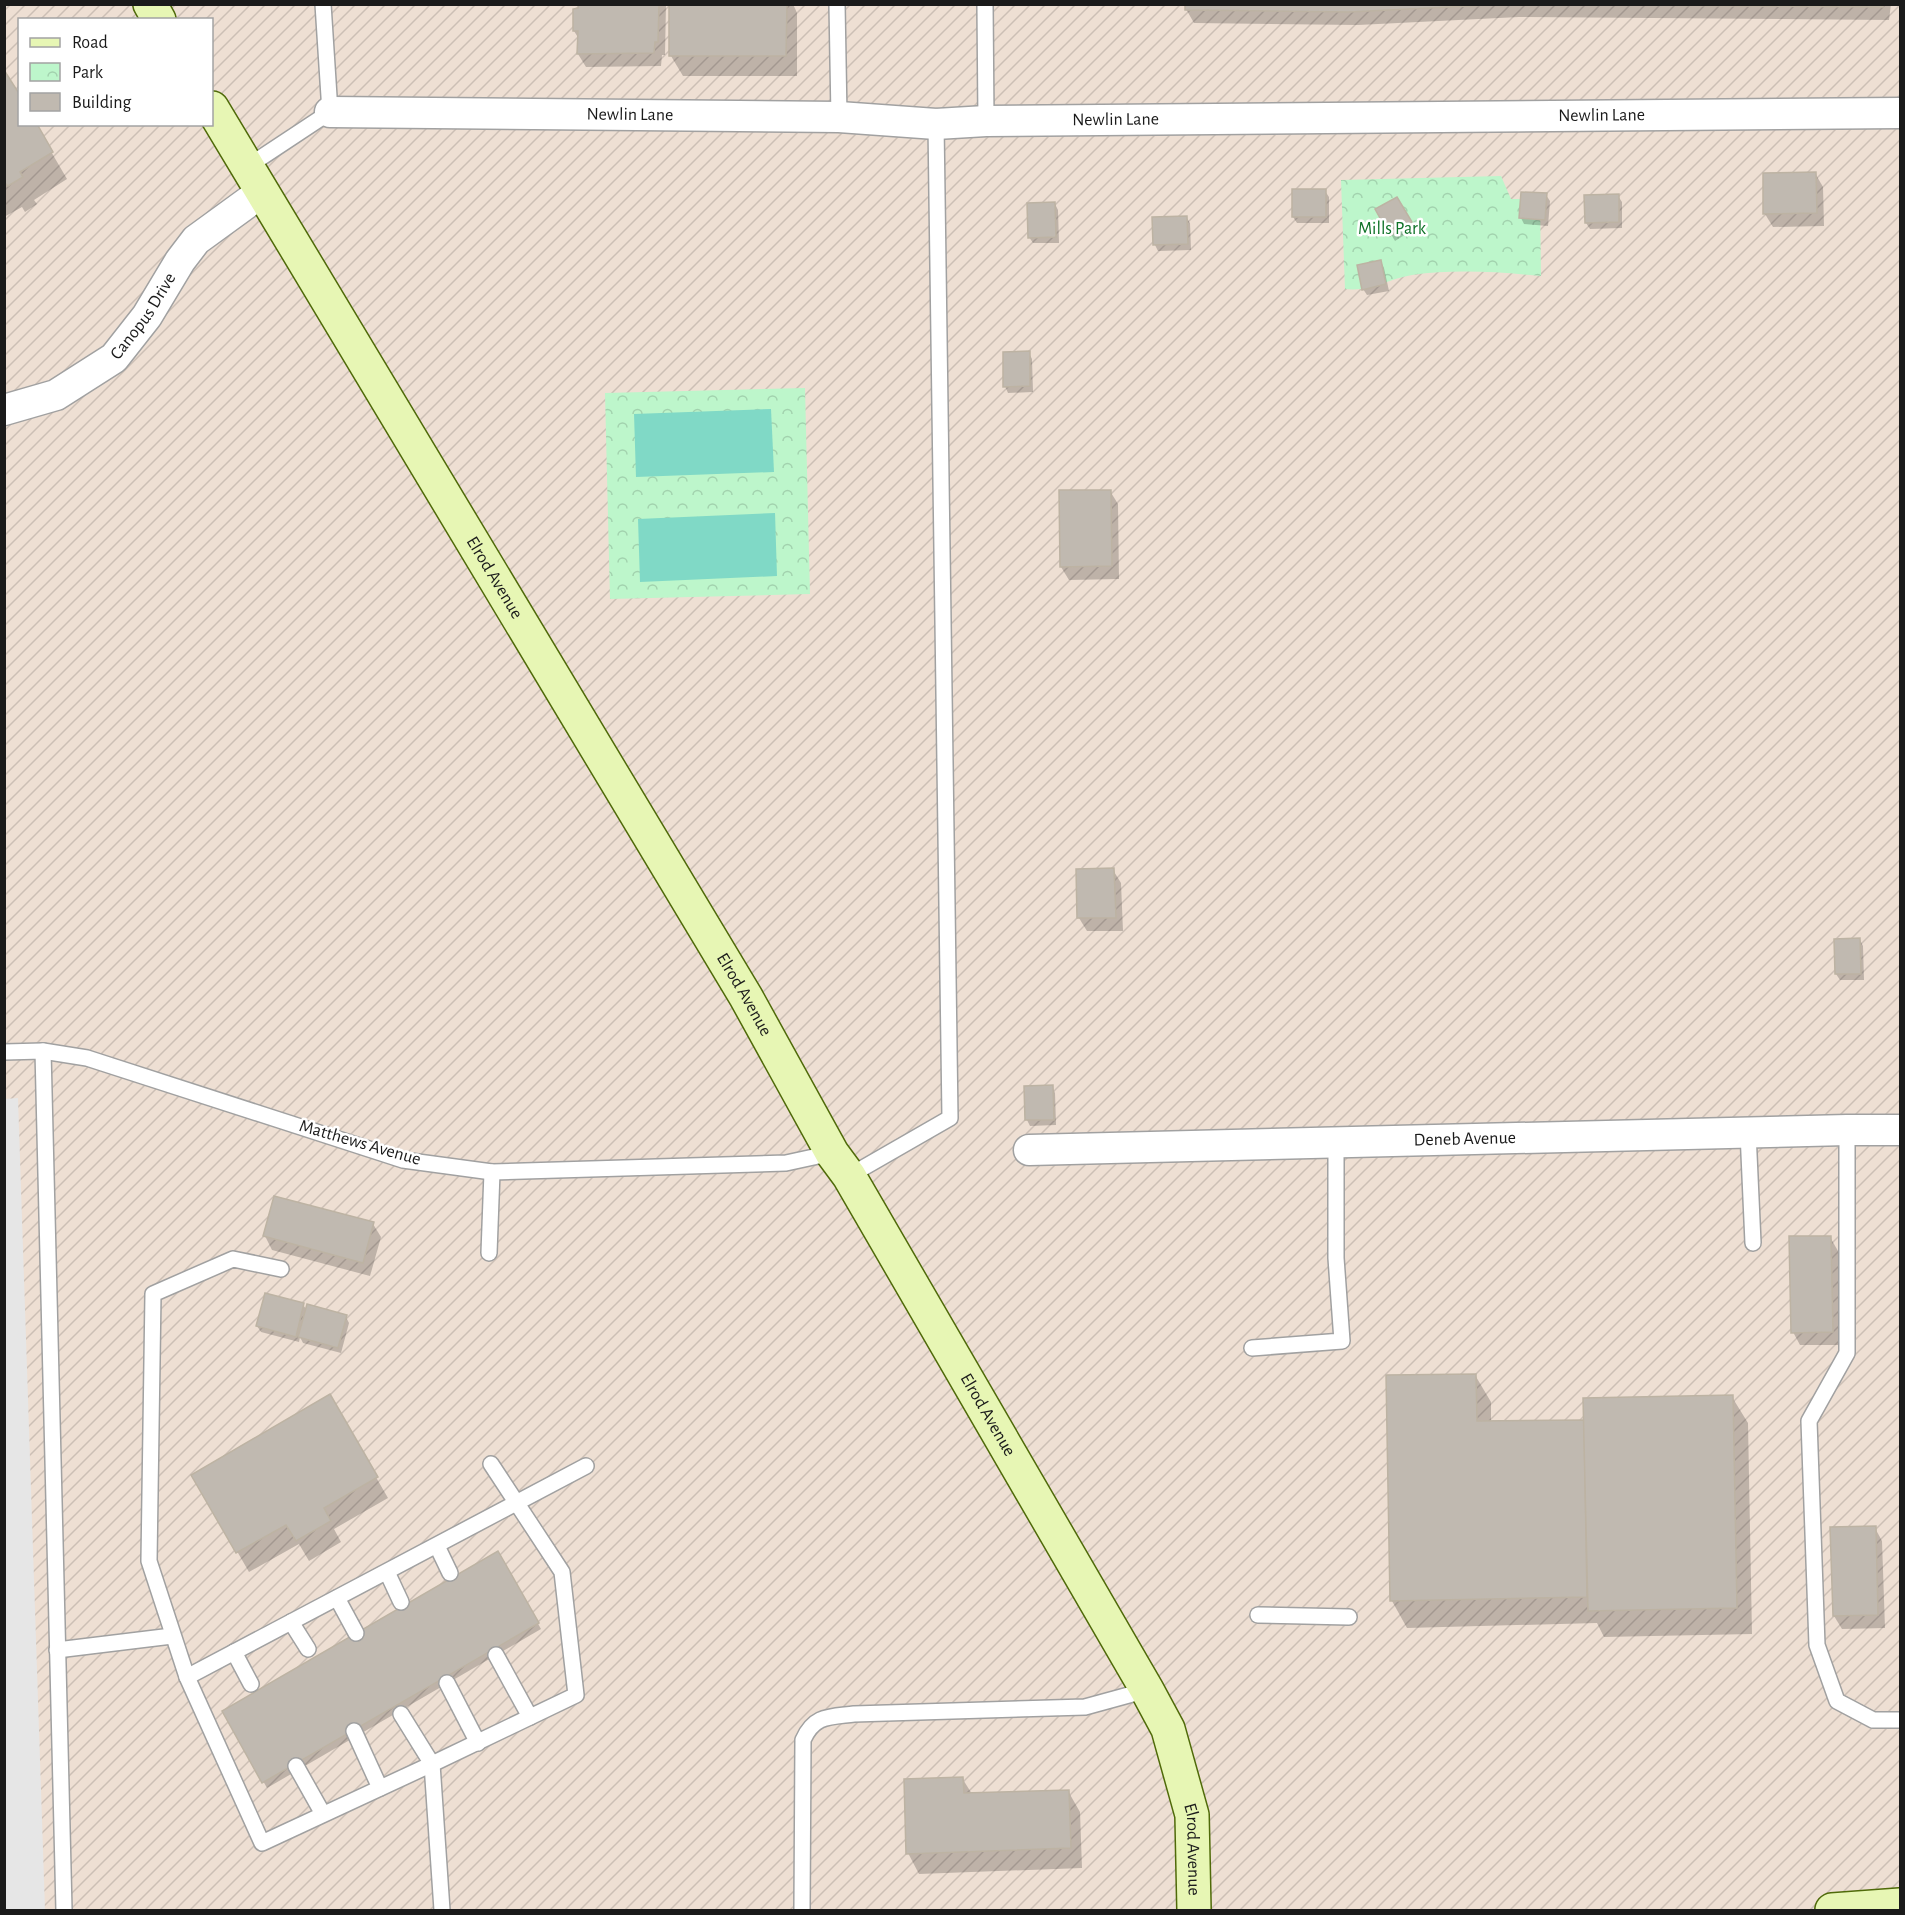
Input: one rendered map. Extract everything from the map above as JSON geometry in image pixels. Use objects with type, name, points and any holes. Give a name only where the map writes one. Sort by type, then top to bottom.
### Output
[{"type":"street","points":[[150,4],[158,18]]},
{"type":"street","name":"Elrod Avenue","points":[[213,110],[746,998],[1147,1690],[1168,1729],[1192,1815],[1194,1911]]},
{"type":"street","name":"Newlin Lane","points":[[330,112],[839,117],[936,124],[1900,112]]},
{"type":"street","name":"Canopus Drive","points":[[4,410],[56,395],[114,358],[147,316],[180,261],[196,240],[255,179]]},
{"type":"street","name":"Deneb Avenue","points":[[1029,1150],[1900,1130]]},
{"type":"street","points":[[1832,1911],[1900,1905]]},
{"type":"lane","points":[[255,179],[330,112],[323,4]]},
{"type":"lane","points":[[837,4],[839,117]]},
{"type":"lane","points":[[985,4],[986,122]]},
{"type":"lane","name":"Matthews Avenue","points":[[4,1053],[43,1051],[87,1058],[403,1160],[492,1172],[786,1162],[841,1165],[950,1118],[936,124]]},
{"type":"lane","points":[[43,1051],[64,1911]]},
{"type":"lane","points":[[1847,1130],[1847,1353],[1809,1421],[1817,1645],[1837,1701],[1873,1720],[1900,1720]]},
{"type":"lane","points":[[1748,1132],[1753,1243]]},
{"type":"lane","points":[[1252,1348],[1342,1341],[1336,1258],[1336,1142]]},
{"type":"lane","points":[[489,1253],[492,1172]]},
{"type":"lane","points":[[281,1269],[233,1259],[153,1294],[149,1561],[187,1677],[262,1843],[576,1695],[562,1572],[491,1464]]},
{"type":"lane","points":[[187,1677],[586,1466]]},
{"type":"lane","points":[[436,1546],[450,1573]]},
{"type":"lane","points":[[387,1572],[401,1602]]},
{"type":"lane","points":[[337,1598],[356,1633]]},
{"type":"lane","points":[[1258,1615],[1349,1617]]},
{"type":"lane","points":[[291,1622],[308,1649]]},
{"type":"lane","points":[[57,1650],[172,1636]]},
{"type":"lane","points":[[234,1652],[251,1684]]},
{"type":"lane","points":[[496,1655],[530,1717]]},
{"type":"lane","points":[[447,1683],[478,1743]]},
{"type":"lane","points":[[802,1911],[803,1740],[809,1727],[825,1718],[854,1714],[1085,1707],[1147,1690]]},
{"type":"lane","points":[[401,1714],[432,1764],[442,1911]]},
{"type":"lane","points":[[354,1731],[380,1788]]},
{"type":"lane","points":[[296,1766],[324,1815]]},
{"type":"shaded area","points":[[5,5],[1900,5],[1900,1910],[5,1910]]},
{"type":"shaded area","points":[[771,409],[774,472],[636,477],[634,414]]},
{"type":"shaded area","points":[[775,513],[777,576],[640,582],[638,519]]},
{"type":"shaded area","points":[[18,1098],[45,1910],[4,1910],[4,1099]]},
{"type":"green space","name":"Mills Park","points":[[1501,176],[1511,199],[1540,199],[1541,276],[1493,272],[1444,272],[1412,275],[1363,289],[1345,289],[1341,180]]},
{"type":"green space","points":[[805,388],[810,594],[610,599],[605,393]]},
{"type":"building","points":[[579,4],[659,4],[658,42],[655,42],[654,53],[577,54],[578,31],[573,31],[573,9],[578,8]]},
{"type":"building","points":[[669,4],[787,4],[786,56],[669,56]]},
{"type":"building","points":[[1185,4],[1509,4],[1349,12],[1185,10]]},
{"type":"building","points":[[1522,4],[1883,4],[1883,7]]},
{"type":"building","points":[[4,70],[18,92],[18,126],[38,126],[53,152],[20,172],[23,177],[8,186],[4,182]]},
{"type":"building","points":[[1816,172],[1817,213],[1763,214],[1763,173]]},
{"type":"building","points":[[1292,189],[1326,189],[1326,217],[1292,217]]},
{"type":"building","points":[[1521,192],[1547,193],[1545,220],[1519,218]]},
{"type":"building","points":[[1619,194],[1619,222],[1585,223],[1584,195]]},
{"type":"building","points":[[1397,197],[1412,222],[1390,236],[1375,209]]},
{"type":"building","points":[[1055,202],[1056,237],[1028,238],[1027,203]]},
{"type":"building","points":[[1187,216],[1188,244],[1153,245],[1152,217]]},
{"type":"building","points":[[1381,260],[1386,284],[1362,290],[1357,265]]},
{"type":"building","points":[[1030,351],[1030,386],[1003,387],[1003,352]]},
{"type":"building","points":[[1059,490],[1111,490],[1112,566],[1060,567]]},
{"type":"building","points":[[1114,868],[1116,918],[1077,918],[1076,869]]},
{"type":"building","points":[[1860,938],[1861,974],[1835,974],[1834,939]]},
{"type":"building","points":[[1053,1085],[1054,1120],[1025,1120],[1024,1086]]},
{"type":"building","points":[[274,1196],[374,1222],[363,1263],[263,1236]]},
{"type":"building","points":[[1789,1236],[1831,1236],[1833,1332],[1791,1333]]},
{"type":"building","points":[[265,1293],[304,1303],[296,1337],[256,1326]]},
{"type":"building","points":[[307,1304],[347,1315],[338,1348],[298,1337]]},
{"type":"building","points":[[1476,1374],[1477,1421],[1584,1420],[1587,1597],[1390,1601],[1386,1375]]},
{"type":"building","points":[[330,1394],[378,1477],[324,1508],[331,1521],[296,1541],[286,1525],[236,1553],[191,1475]]},
{"type":"building","points":[[1733,1395],[1737,1608],[1588,1611],[1583,1398]]},
{"type":"building","points":[[1876,1526],[1878,1615],[1833,1616],[1830,1527]]},
{"type":"building","points":[[498,1551],[539,1623],[262,1783],[222,1711]]},
{"type":"building","points":[[963,1777],[964,1793],[1069,1790],[1071,1848],[906,1854],[904,1779]]}]
